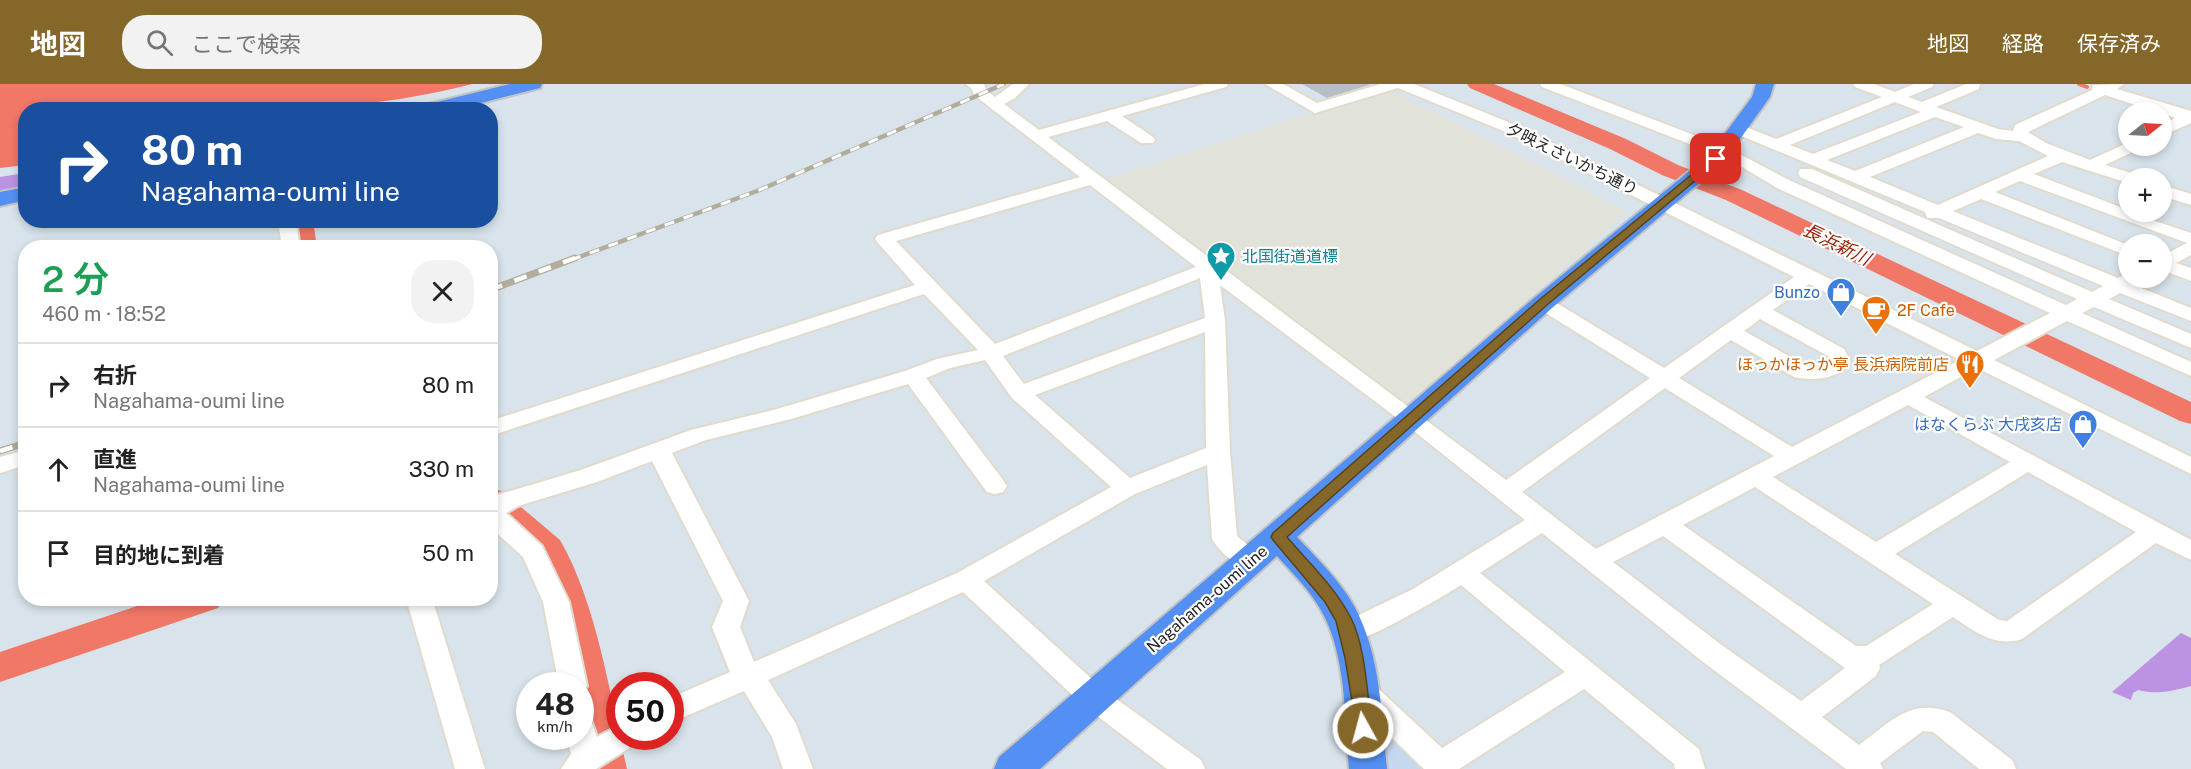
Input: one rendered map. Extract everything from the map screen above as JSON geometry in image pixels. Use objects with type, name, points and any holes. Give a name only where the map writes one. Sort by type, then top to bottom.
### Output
[{"type":"main road","points":[[460,102],[533,84]]},
{"type":"main road","name":"Nagahama-oumi line","points":[[1013,769],[1543,303],[1720,154],[1761,97],[1766,84]]},
{"type":"main road","points":[[0,199],[18,195]]},
{"type":"main road","points":[[1278,537],[1331,598],[1348,632],[1358,687],[1368,769]]},
{"type":"street","points":[[973,84],[994,104],[1035,136],[1413,419],[1713,654],[1864,765],[1918,719],[1940,722],[2001,769]]},
{"type":"street","points":[[994,104],[1010,95],[1022,84]]},
{"type":"street","points":[[1035,136],[1221,84]]},
{"type":"street","points":[[1272,84],[1315,108],[1399,84]]},
{"type":"street","name":"夕映えさいかち通り","points":[[1399,84],[1512,129],[1669,199],[1809,275],[1985,356],[2191,466]]},
{"type":"street","points":[[1547,84],[1720,154],[1743,161],[1783,184],[2064,315],[2191,370]]},
{"type":"street","points":[[1860,84],[1996,134],[2021,136],[2063,155],[2118,174]]},
{"type":"street","points":[[1778,144],[1927,84]]},
{"type":"street","points":[[2086,84],[2111,87],[2190,118]]},
{"type":"street","points":[[1783,184],[1974,86]]},
{"type":"street","points":[[2021,136],[2021,128],[2111,87]]},
{"type":"street","points":[[1111,116],[1147,140]]},
{"type":"street","points":[[2172,126],[2190,118]]},
{"type":"street","points":[[1856,177],[1978,127]]},
{"type":"street","points":[[1738,129],[1778,144],[1916,221],[2191,342]]},
{"type":"street","points":[[2093,165],[2118,153]]},
{"type":"street","points":[[1916,221],[2063,155]]},
{"type":"street","points":[[1816,166],[1856,177],[2118,278]]},
{"type":"street","points":[[2020,176],[2191,239]]},
{"type":"street","points":[[1092,179],[884,239],[991,353],[1020,393],[1126,488]]},
{"type":"street","points":[[1982,193],[2118,247]]},
{"type":"street","points":[[2172,193],[2188,197]]},
{"type":"street","points":[[2172,258],[2191,248]]},
{"type":"street","points":[[2172,268],[2191,275]]},
{"type":"street","points":[[1211,269],[1209,273],[1215,321],[1218,452],[1225,539],[1250,560]]},
{"type":"street","points":[[498,507],[711,431],[783,414],[913,376],[944,363],[991,353],[1211,269]]},
{"type":"street","points":[[1505,492],[1809,275]]},
{"type":"street","points":[[1594,561],[2118,285]]},
{"type":"street","points":[[498,426],[927,287]]},
{"type":"street","points":[[2139,288],[2191,315]]},
{"type":"street","points":[[1543,303],[1792,457]]},
{"type":"street","points":[[1730,331],[1802,372],[1818,374],[1840,362],[1837,353],[1759,311]]},
{"type":"street","points":[[1020,393],[1215,321]]},
{"type":"street","points":[[913,376],[994,486]]},
{"type":"street","points":[[1907,396],[2191,551]]},
{"type":"street","points":[[659,450],[735,601],[726,627],[747,676],[786,733],[798,769]]},
{"type":"street","points":[[684,705],[966,580],[1126,488],[1218,452]]},
{"type":"street","points":[[0,465],[18,459]]},
{"type":"street","points":[[1875,554],[2028,461]]},
{"type":"street","points":[[1755,476],[1993,630],[2012,632],[2156,531]]},
{"type":"street","points":[[498,510],[533,552],[556,602],[570,672]]},
{"type":"street","points":[[1348,632],[1372,623],[1542,520]]},
{"type":"street","points":[[1664,524],[1866,668],[1801,717]]},
{"type":"street","points":[[1461,571],[1688,758],[1690,769]]},
{"type":"street","points":[[966,580],[1094,698],[1190,769]]},
{"type":"street","points":[[1851,657],[1871,657],[1953,604]]},
{"type":"street","points":[[421,606],[470,769]]},
{"type":"street","points":[[1358,687],[1442,767],[1585,674]]},
{"type":"shaded area","points":[[0,84],[472,84],[419,96],[378,102],[18,102],[18,166],[0,168]]},
{"type":"shaded area","points":[[1390,90],[1628,212],[1406,407],[1102,180],[1323,109]]},
{"type":"shaded area","points":[[18,174],[18,189],[0,193],[0,177]]},
{"type":"shaded area","points":[[2181,633],[2191,638],[2191,686],[2158,692],[2138,690],[2133,693],[2131,700],[2112,692]]},
{"type":"shaded area","points":[[1381,726],[1428,769],[1386,769]]},
{"type":"building","points":[[1302,84],[1369,84],[1369,85],[1327,98]]},
{"type":"waterway","name":"長浜新川","points":[[1477,84],[1618,144],[1670,170],[1734,195],[2191,414]]},
{"type":"waterway","points":[[2079,84],[2087,87]]},
{"type":"waterway","points":[[302,228],[303,240]]},
{"type":"waterway","points":[[498,506],[547,549],[567,594],[606,769]]},
{"type":"waterway","points":[[0,667],[181,606]]},
{"type":"railway","points":[[571,260],[757,191],[1004,84]]},
{"type":"railway","points":[[498,287],[575,258]]},
{"type":"railway","points":[[0,451],[18,445]]},
{"type":"place","name":"北国街道道標","points":[[1221,282]]},
{"type":"place","name":"Bunzo","points":[[1841,318]]},
{"type":"place","name":"2F Cafe","points":[[1876,336]]},
{"type":"place","name":"ほっかほっか亭 長浜病院前店","points":[[1970,390]]},
{"type":"place","name":"はなくらぶ 大戌亥店","points":[[2083,450]]},
{"type":"route","points":[[1363,728],[1354,658],[1344,620],[1320,584],[1278,537],[1543,303],[1716,159]]}]
